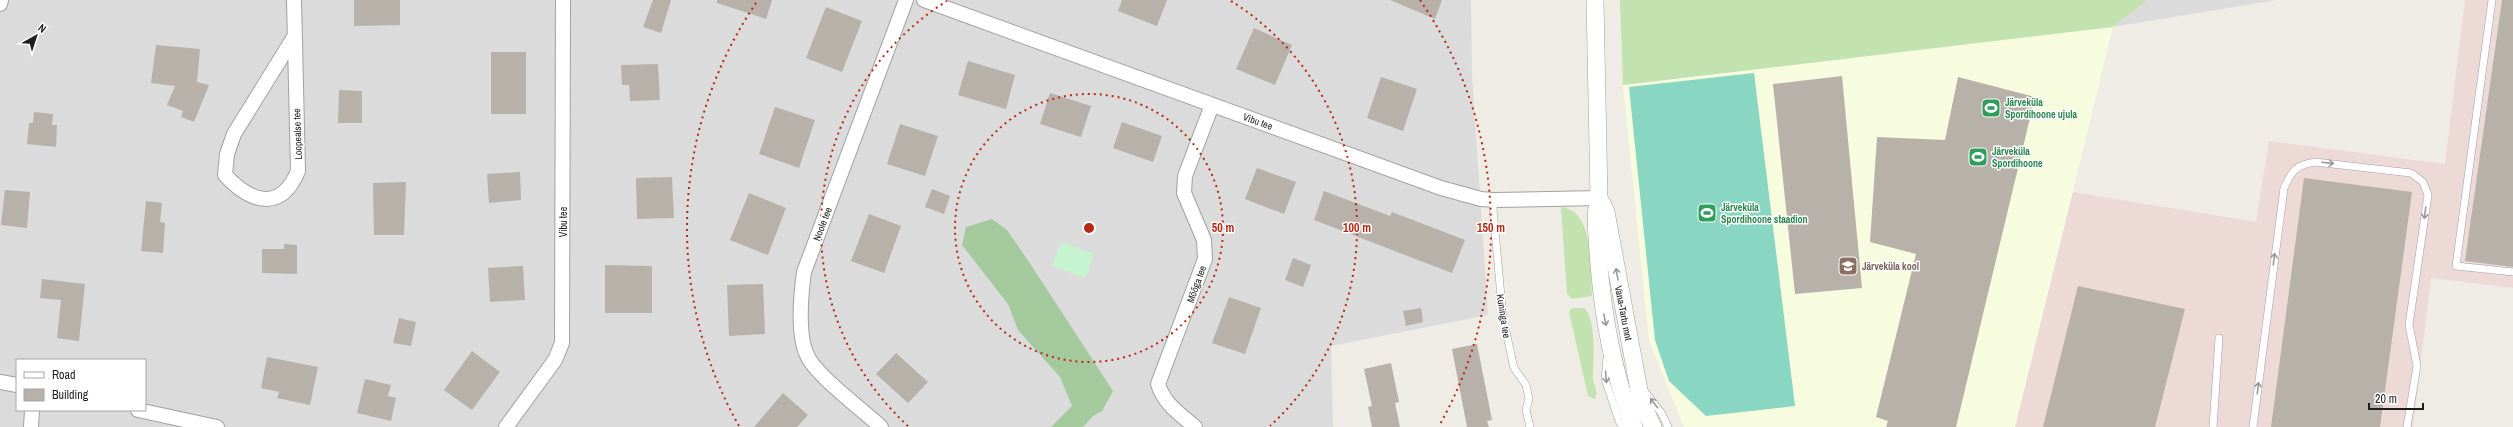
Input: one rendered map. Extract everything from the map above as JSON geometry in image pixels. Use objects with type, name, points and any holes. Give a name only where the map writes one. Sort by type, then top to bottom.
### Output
[{"type":"street","points":[[0,4],[1,0]]},
{"type":"street","name":"Loopealse tee","points":[[294,0],[298,171],[292,186],[286,192],[273,199],[263,200],[240,191],[226,175],[227,154],[234,134],[294,37]]},
{"type":"street","name":"Vibu tee","points":[[506,427],[555,360],[562,343],[563,0]]},
{"type":"street","name":"Noole tee","points":[[881,427],[819,371],[808,358],[803,345],[801,294],[804,272],[906,0]]},
{"type":"street","name":"Vibu tee","points":[[924,0],[1441,188],[1481,199],[1494,200],[1599,198]]},
{"type":"street","name":"Vana-Tartu mnt","points":[[1595,0],[1599,198],[1595,212],[1601,299],[1609,339],[1627,409],[1634,427]]},
{"type":"street","name":"Mõõga tee","points":[[1195,427],[1169,405],[1161,395],[1158,384],[1205,259],[1204,240],[1184,193],[1184,176],[1212,105]]},
{"type":"street","name":"Vana-Tartu mnt","points":[[1599,198],[1606,212],[1641,401],[1653,427]]},
{"type":"street","points":[[0,382],[16,385]]},
{"type":"street","points":[[31,427],[32,411]]},
{"type":"street","points":[[143,411],[217,427]]},
{"type":"lane","points":[[2492,0],[2456,266],[2513,272]]},
{"type":"lane","points":[[2253,427],[2284,188],[2289,175],[2300,164],[2315,162],[2411,173],[2423,182],[2428,195],[2409,325],[2417,366],[2407,427]]},
{"type":"lane","name":"Kuninga tee","points":[[1494,200],[1493,209],[1502,318],[1514,368],[1526,384],[1529,399],[1526,410],[1530,427]]},
{"type":"lane","points":[[2213,427],[2219,338]]},
{"type":"lane","points":[[1609,339],[1605,379],[1619,421],[1623,427]]},
{"type":"lane","points":[[1637,381],[1662,414],[1668,427]]},
{"type":"shaded area","points":[[0,0],[1471,0],[1472,75],[1488,315],[1331,346],[1333,427],[0,427]]},
{"type":"shaded area","points":[[2147,0],[2276,0],[2113,27]]},
{"type":"shaded area","points":[[2465,0],[2513,0],[2513,288],[2431,278],[2413,427],[2015,427],[2073,192],[2256,222],[2269,141],[2445,164]]},
{"type":"shaded area","name":"Järveküla kool","points":[[2113,27],[2015,427],[1684,427],[1649,341],[1623,85]]},
{"type":"green space","points":[[1620,0],[2147,0],[2113,27],[1623,85]]},
{"type":"green space","name":"Järveküla Spordihoone staadion","points":[[1754,73],[1795,406],[1706,416],[1669,381],[1655,340],[1629,87]]},
{"type":"green space","points":[[1561,207],[1572,211],[1580,219],[1585,230],[1590,257],[1592,296],[1572,299],[1567,294]]},
{"type":"green space","points":[[992,219],[1007,230],[1113,391],[1102,411],[1093,416],[1083,427],[1051,427],[1072,406],[1060,377],[1018,330],[1008,304],[962,245],[966,227]]},
{"type":"green space","points":[[1061,242],[1094,254],[1085,278],[1052,266]]},
{"type":"green space","points":[[1572,308],[1584,308],[1591,321],[1594,351],[1593,381],[1596,392],[1596,397],[1594,399],[1588,396],[1569,312]]},
{"type":"building","points":[[354,0],[400,0],[400,25],[354,26]]},
{"type":"building","points":[[653,0],[671,0],[661,33],[643,27]]},
{"type":"building","points":[[717,0],[772,0],[766,19],[717,3]]},
{"type":"building","points":[[1122,0],[1167,0],[1157,26],[1118,11]]},
{"type":"building","points":[[1390,0],[1442,0],[1435,19]]},
{"type":"building","points":[[2502,0],[2513,0],[2513,267],[2465,261]]},
{"type":"building","points":[[826,7],[862,21],[842,72],[806,58]]},
{"type":"building","points":[[1254,28],[1292,45],[1275,85],[1236,69]]},
{"type":"building","points":[[156,45],[200,49],[197,82],[209,85],[194,122],[181,117],[183,111],[167,105],[175,86],[151,83]]},
{"type":"building","points":[[491,52],[526,52],[526,114],[491,114]]},
{"type":"building","points":[[968,61],[1015,75],[1006,109],[958,95]]},
{"type":"building","points":[[658,64],[660,100],[630,101],[629,85],[622,85],[621,65]]},
{"type":"building","points":[[1842,76],[1862,288],[1795,294],[1773,84]]},
{"type":"building","points":[[1381,77],[1417,89],[1403,131],[1367,118]]},
{"type":"building","points":[[1958,77],[2035,97],[1956,427],[1886,427],[1888,421],[1876,417],[1916,254],[1870,242],[1877,137],[1945,140]]},
{"type":"building","points":[[339,90],[362,91],[362,123],[338,123]]},
{"type":"building","points":[[1050,93],[1091,106],[1081,137],[1040,124]]},
{"type":"building","points":[[775,107],[815,120],[799,168],[759,154]]},
{"type":"building","points":[[34,112],[53,114],[52,125],[57,125],[56,147],[27,144],[29,123],[33,123]]},
{"type":"building","points":[[1122,122],[1162,136],[1153,162],[1113,148]]},
{"type":"building","points":[[900,124],[938,136],[925,176],[887,164]]},
{"type":"building","points":[[1257,168],[1296,182],[1284,214],[1245,199]]},
{"type":"building","points":[[520,172],[521,200],[489,203],[487,174]]},
{"type":"building","points":[[672,177],[674,218],[637,219],[636,178]]},
{"type":"building","points":[[2304,178],[2412,192],[2380,427],[2271,427]]},
{"type":"building","points":[[406,182],[404,235],[374,235],[373,183]]},
{"type":"building","points":[[932,189],[950,196],[944,214],[925,207]]},
{"type":"building","points":[[5,190],[30,192],[27,228],[1,225]]},
{"type":"building","points":[[1324,191],[1390,216],[1392,212],[1465,240],[1452,273],[1314,220]]},
{"type":"building","points":[[749,193],[786,208],[768,255],[730,240]]},
{"type":"building","points":[[146,201],[162,203],[160,222],[165,223],[163,253],[141,251]]},
{"type":"building","points":[[869,214],[901,226],[884,273],[851,261]]},
{"type":"building","points":[[284,244],[297,245],[297,274],[262,273],[262,249],[284,249]]},
{"type":"building","points":[[1293,258],[1311,265],[1303,287],[1285,280]]},
{"type":"building","points":[[605,265],[652,266],[652,313],[605,313]]},
{"type":"building","points":[[523,266],[525,300],[490,302],[488,268]]},
{"type":"building","points":[[42,279],[85,284],[79,341],[57,338],[61,300],[40,298]]},
{"type":"building","points":[[763,284],[765,334],[729,336],[727,285]]},
{"type":"building","points":[[2078,286],[2185,309],[2155,427],[2043,427]]},
{"type":"building","points":[[1229,297],[1261,308],[1245,354],[1212,343]]},
{"type":"building","points":[[1421,308],[1423,322],[1406,326],[1403,311]]},
{"type":"building","points":[[399,318],[416,322],[411,346],[393,343]]},
{"type":"building","points":[[1477,344],[1492,420],[1487,421],[1489,427],[1467,427],[1452,349]]},
{"type":"building","points":[[472,351],[500,372],[472,410],[444,390]]},
{"type":"building","points":[[896,353],[928,382],[908,403],[876,374]]},
{"type":"building","points":[[267,357],[318,367],[310,405],[277,398],[279,392],[261,388]]},
{"type":"building","points":[[1391,363],[1399,402],[1395,403],[1400,427],[1372,427],[1368,407],[1372,406],[1364,369]]},
{"type":"building","points":[[365,379],[391,385],[388,396],[396,398],[391,421],[357,413]]},
{"type":"building","points":[[783,393],[808,415],[797,427],[754,427]]},
{"type":"place","name":"Järveküla Spordihoone ujula","points":[[1991,108]]},
{"type":"place","name":"Järveküla Spordihoone","points":[[1978,157]]},
{"type":"place","name":"Järveküla Spordihoone staadion","points":[[1707,213]]},
{"type":"place","name":"Järveküla kool","points":[[1848,266]]}]
